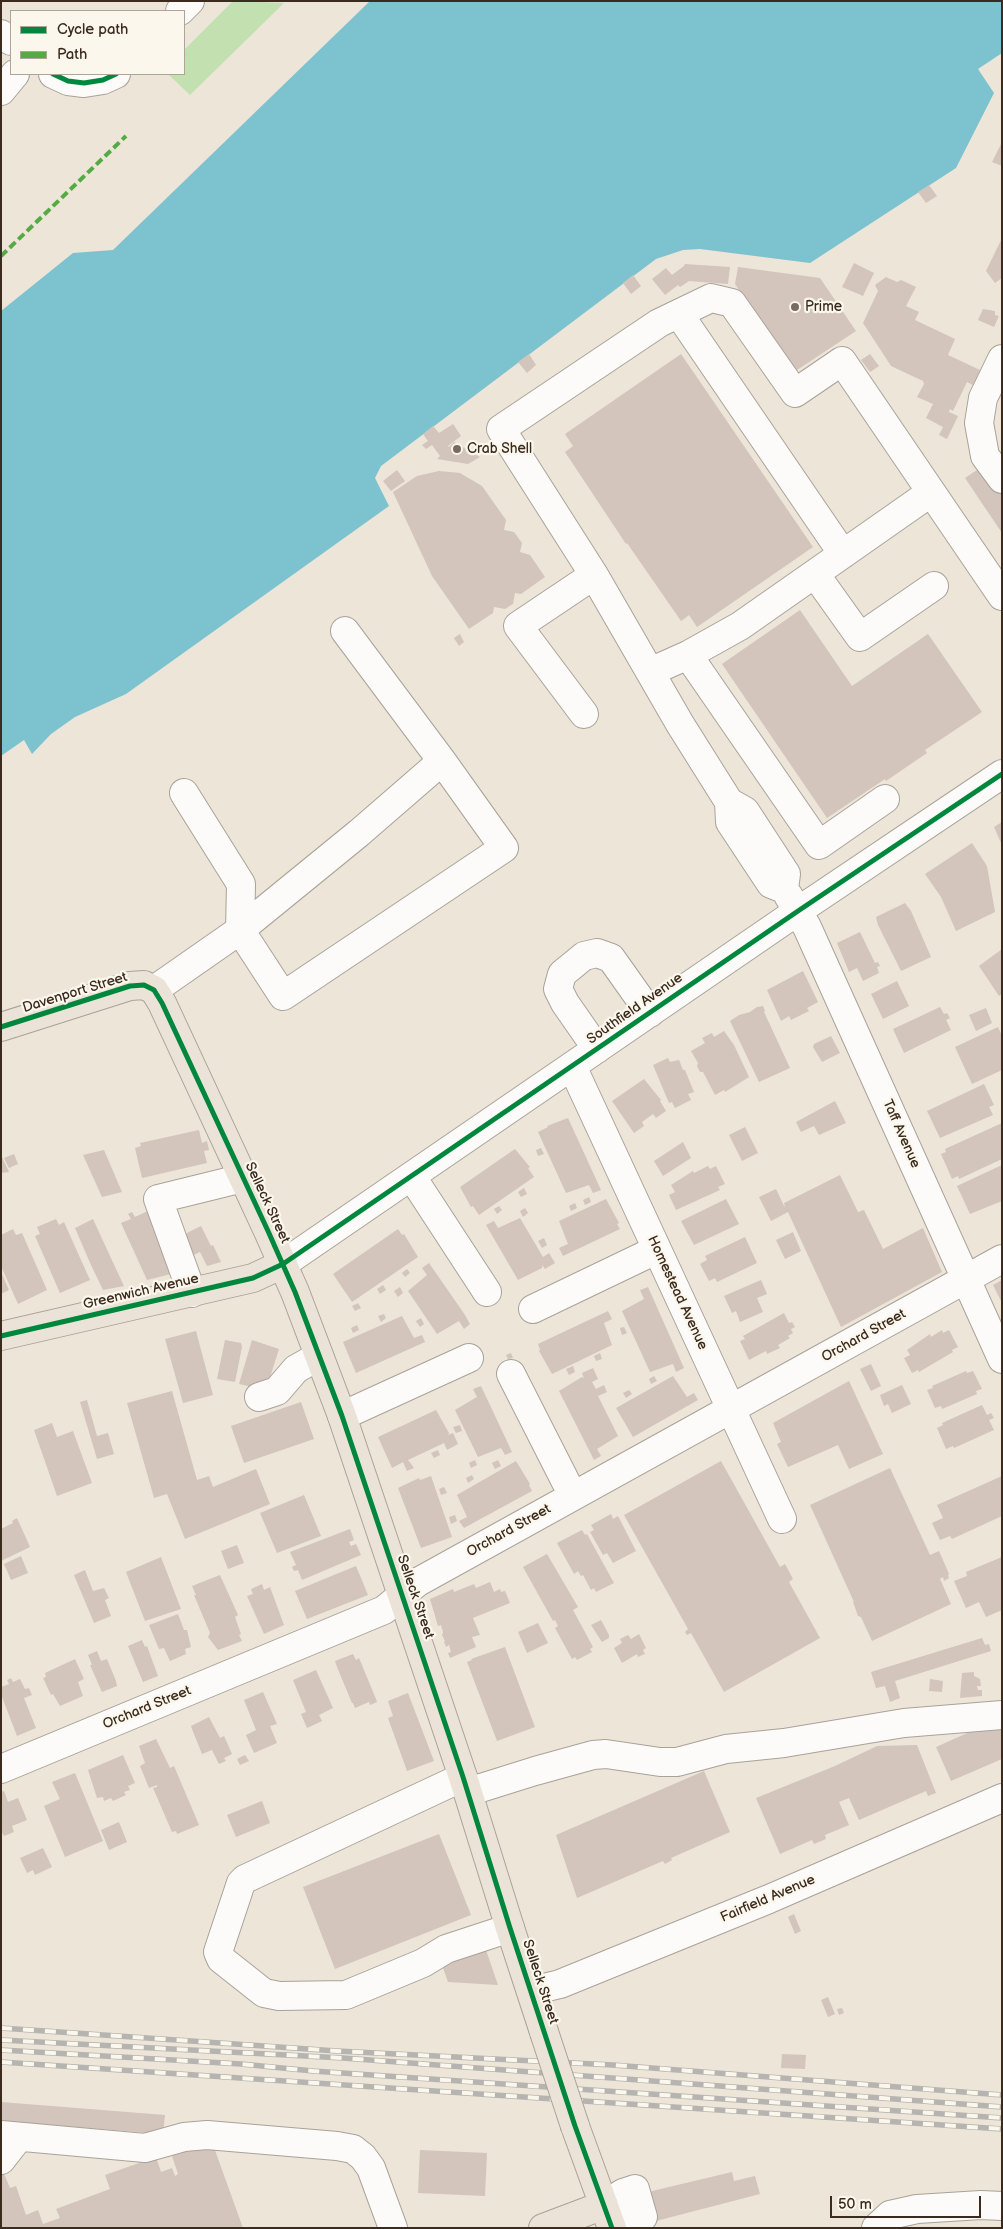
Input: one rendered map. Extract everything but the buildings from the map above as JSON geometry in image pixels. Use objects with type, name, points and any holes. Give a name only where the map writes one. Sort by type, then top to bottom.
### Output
[{"type":"main road","name":"Davenport Street","points":[[1,1028],[130,986],[144,985],[154,990]]},
{"type":"main road","name":"Selleck Street","points":[[154,990],[283,1264],[342,1416],[465,1784],[575,2126],[609,2220]]},
{"type":"main road","name":"Greenwich Avenue","points":[[1,1336],[253,1278],[283,1264]]},
{"type":"main road","points":[[543,2228],[609,2220]]},
{"type":"street","points":[[181,10],[190,1]]},
{"type":"street","points":[[1,91],[14,75]]},
{"type":"street","points":[[55,75],[68,81],[84,83],[103,80],[114,75]]},
{"type":"street","points":[[791,900],[771,884],[730,822],[728,802],[680,724],[594,575],[501,429],[659,323],[711,298],[732,304],[795,393],[842,361],[930,493],[1002,596]]},
{"type":"street","points":[[679,314],[843,554]]},
{"type":"street","points":[[1002,359],[982,398],[979,423],[986,456],[1002,479]]},
{"type":"street","points":[[650,672],[688,655],[740,626],[930,493]]},
{"type":"street","points":[[815,574],[860,637],[934,586]]},
{"type":"street","points":[[584,714],[518,626],[594,575]]},
{"type":"street","points":[[184,793],[241,884],[240,930],[283,996],[504,848],[442,761],[344,631]]},
{"type":"street","points":[[688,655],[819,845],[885,799]]},
{"type":"street","points":[[154,990],[240,930],[359,833],[442,761]]},
{"type":"street","name":"Southfield Avenue","points":[[283,1264],[650,1013],[791,900],[1002,774]]},
{"type":"street","name":"Taff Avenue","points":[[791,900],[1002,1359]]},
{"type":"street","points":[[596,1049],[565,1003],[558,989],[562,974],[584,956],[597,953],[611,958],[650,1013]]},
{"type":"street","name":"Homestead Avenue","points":[[572,1066],[782,1519]]},
{"type":"street","points":[[192,1292],[158,1199],[231,1181],[241,1175]]},
{"type":"street","points":[[412,1177],[487,1292]]},
{"type":"street","points":[[532,1309],[656,1250]]},
{"type":"street","name":"Orchard Street","points":[[1,1769],[384,1610],[418,1582],[1002,1259]]},
{"type":"street","points":[[259,1397],[277,1391],[296,1369],[319,1356]]},
{"type":"street","points":[[342,1416],[469,1358]]},
{"type":"street","points":[[511,1374],[573,1496]]},
{"type":"street","points":[[510,1928],[446,1949],[423,1963],[346,1995],[279,1996],[264,1993],[221,1959],[218,1952],[241,1883],[245,1879],[465,1784],[535,1771],[593,1755],[606,1754],[660,1762],[677,1762],[726,1749],[784,1743],[904,1723],[1002,1714]]},
{"type":"street","name":"Fairfield Avenue","points":[[531,1991],[560,1984],[769,1899],[1002,1798]]},
{"type":"street","points":[[1,2160],[10,2136],[145,2148],[184,2137],[207,2135],[337,2146],[352,2149],[363,2157],[371,2168],[393,2228]]},
{"type":"street","points":[[876,2228],[890,2215],[917,2208],[1002,2206]]},
{"type":"green space","points":[[233,1],[284,3],[190,95],[169,75],[185,75],[185,49]]},
{"type":"water","points":[[370,1],[1002,1],[1002,53],[978,69],[994,93],[956,168],[810,263],[700,249],[683,250],[656,259],[381,466],[375,478],[389,506],[126,694],[75,717],[51,734],[32,754],[24,740],[1,756],[1,311],[73,253],[113,250]]},
{"type":"railway","points":[[1,2028],[337,2051],[613,2065],[1002,2095]]},
{"type":"railway","points":[[1,2040],[343,2058],[1002,2107]]},
{"type":"railway","points":[[1,2050],[241,2064],[313,2071],[1002,2118]]},
{"type":"railway","points":[[1,2062],[1002,2129]]},
{"type":"marked path","points":[[1,256],[126,136]]},
{"type":"cycle path","points":[[55,75],[68,81],[84,83],[103,80],[114,75]]},
{"type":"cycle path","points":[[1,1336],[253,1278],[283,1264],[798,911],[1002,774]]},
{"type":"cycle path","points":[[1,1027],[130,986],[144,985],[154,990],[162,1003],[295,1292],[342,1416],[463,1777],[575,2126],[612,2228]]},
{"type":"place","name":"Prime","points":[[795,307]]},
{"type":"place","name":"Crab Shell","points":[[457,449]]}]
